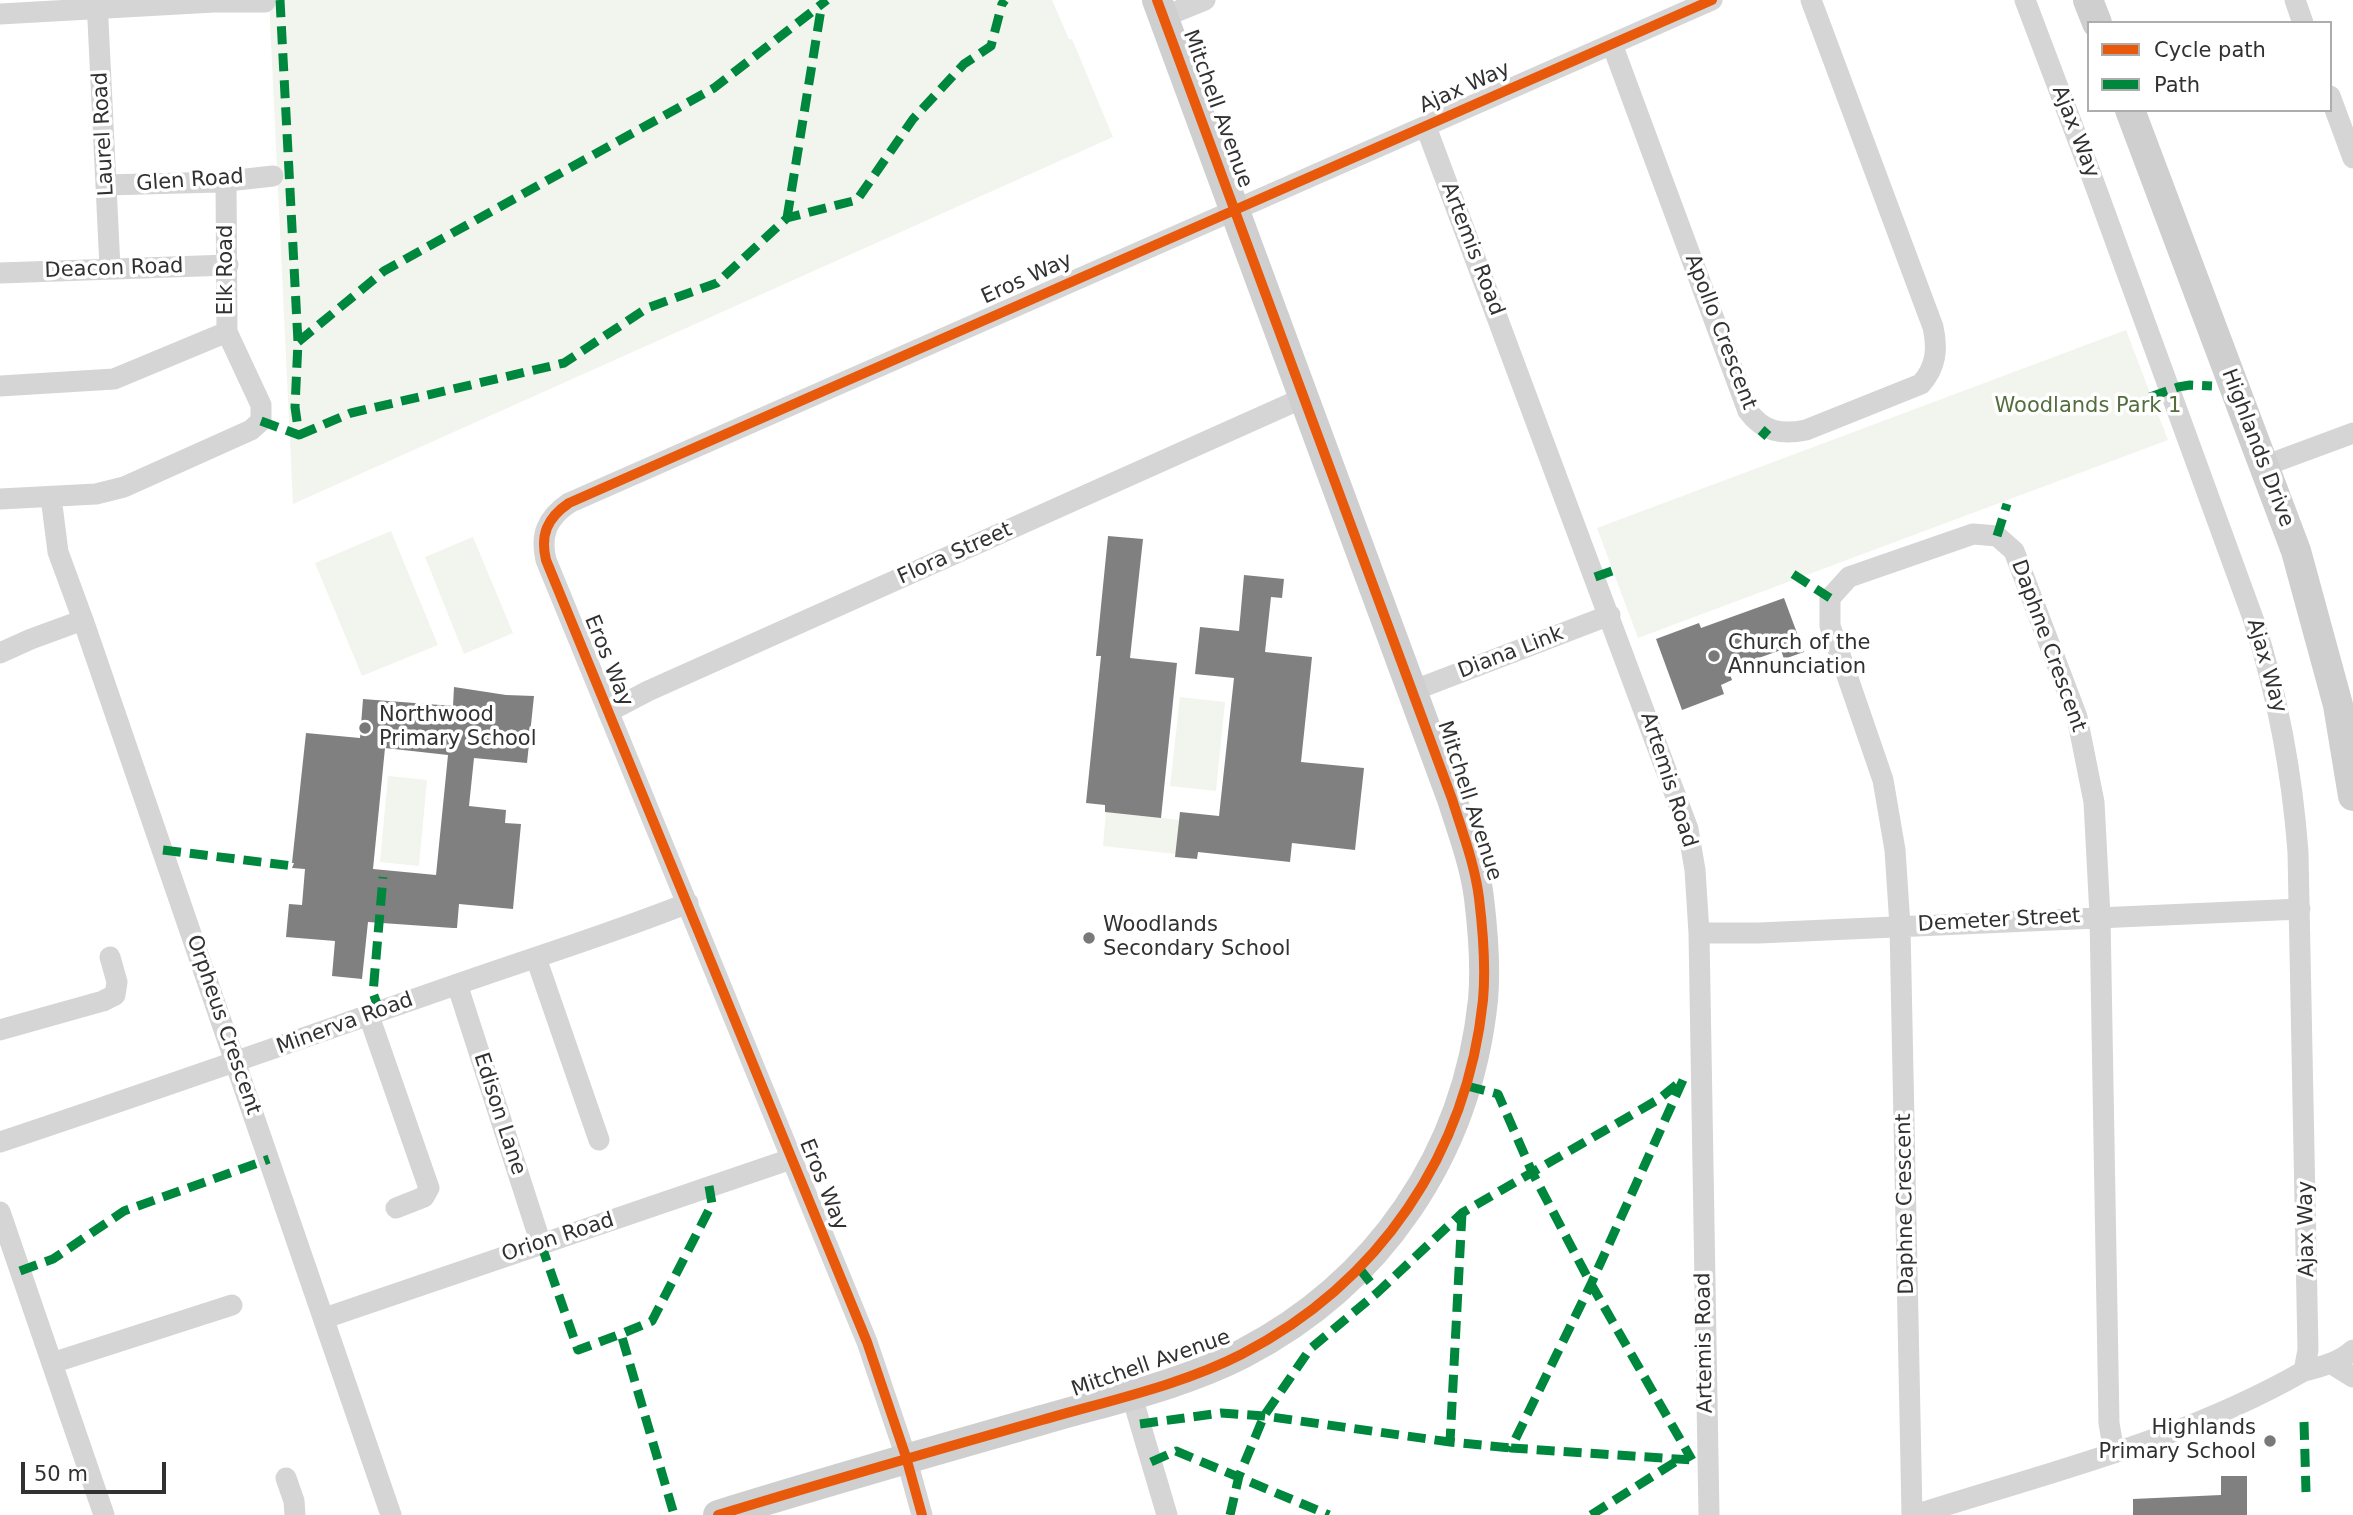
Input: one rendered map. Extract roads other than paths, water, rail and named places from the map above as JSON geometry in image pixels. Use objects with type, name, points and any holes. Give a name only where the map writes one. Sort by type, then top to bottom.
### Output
[{"type":"street","points":[[1160,9],[1205,0]]},
{"type":"street","name":"Ajax Way","points":[[1234,210],[1712,0]]},
{"type":"street","name":"Apollo Crescent","points":[[1612,44],[1748,411],[1768,429],[1793,433],[1921,384],[1931,373],[1937,342],[1811,0]]},
{"type":"street","name":"Ajax Way","points":[[2025,0],[2270,670],[2293,790],[2298,852],[2308,1299],[2308,1350],[2304,1371]]},
{"type":"street","points":[[2088,0],[2096,21]]},
{"type":"street","points":[[2295,0],[2302,21]]},
{"type":"street","points":[[0,14],[98,4],[265,2]]},
{"type":"street","name":"Laurel Road","points":[[98,4],[110,268]]},
{"type":"street","name":"Mitchell Avenue","points":[[718,1515],[906,1457],[1131,1393],[1218,1365],[1268,1339],[1339,1287],[1391,1235],[1431,1172],[1467,1086],[1479,1027],[1484,984],[1479,894],[1459,821],[1160,9]]},
{"type":"street","points":[[2332,101],[2353,158]]},
{"type":"street","name":"Highlands Drive","points":[[2131,112],[2296,551],[2338,705],[2353,796]]},
{"type":"street","name":"Artemis Road","points":[[1426,127],[1688,829],[1695,870],[1699,933],[1709,1515]]},
{"type":"street","name":"Glen Road","points":[[106,185],[226,181],[273,176]]},
{"type":"street","name":"Elk Road","points":[[51,497],[96,494],[124,487],[251,430],[262,420],[261,405],[227,332],[226,181]]},
{"type":"street","name":"Eros Way","points":[[922,1515],[906,1457],[867,1342],[544,551],[547,525],[558,510],[569,503],[1234,210]]},
{"type":"street","name":"Deacon Road","points":[[0,273],[228,265]]},
{"type":"street","points":[[0,386],[114,379],[227,332]]},
{"type":"street","name":"Flora Street","points":[[608,712],[648,691],[1303,398]]},
{"type":"street","points":[[2264,466],[2353,433]]},
{"type":"street","points":[[0,499],[51,497]]},
{"type":"street","name":"Orpheus Crescent","points":[[51,497],[58,552],[391,1515]]},
{"type":"street","name":"Daphne Crescent","points":[[1913,1515],[1900,926],[1895,850],[1883,780],[1830,626],[1830,598],[1849,577],[1973,534],[1997,536],[2014,551],[2077,717],[2094,802],[2100,916],[2109,1423],[2114,1453]]},
{"type":"street","name":"Diana Link","points":[[1412,691],[1610,615]]},
{"type":"street","points":[[0,653],[82,620]]},
{"type":"street","name":"Minerva Road","points":[[0,1142],[236,1063],[688,903]]},
{"type":"street","name":"Demeter Street","points":[[1699,933],[1759,933],[2300,909]]},
{"type":"street","points":[[0,1030],[103,1001],[115,995],[117,982],[110,957]]},
{"type":"street","points":[[536,958],[600,1140]]},
{"type":"street","name":"Edison Lane","points":[[457,984],[541,1244]]},
{"type":"street","points":[[369,1016],[429,1188],[424,1197],[396,1208]]},
{"type":"street","name":"Orion Road","points":[[325,1318],[791,1159]]},
{"type":"street","points":[[0,1212],[104,1515]]},
{"type":"street","points":[[52,1363],[232,1305]]},
{"type":"street","points":[[1913,1515],[2114,1453],[2252,1398],[2304,1371],[2344,1359],[2353,1350]]},
{"type":"street","points":[[2332,1364],[2353,1377]]},
{"type":"street","points":[[1131,1393],[1167,1515]]},
{"type":"street","points":[[286,1478],[294,1502],[295,1515]]},
{"type":"place","name":"Church of the Annunciation","points":[[1714,656]]},
{"type":"place","name":"Northwood Primary School","points":[[365,728]]},
{"type":"place","name":"Woodlands Secondary School","points":[[1089,938]]},
{"type":"place","name":"Highlands Primary School","points":[[2270,1441]]},
{"type":"park label","name":"Woodlands Park 1","points":[[2088,407]]}]
